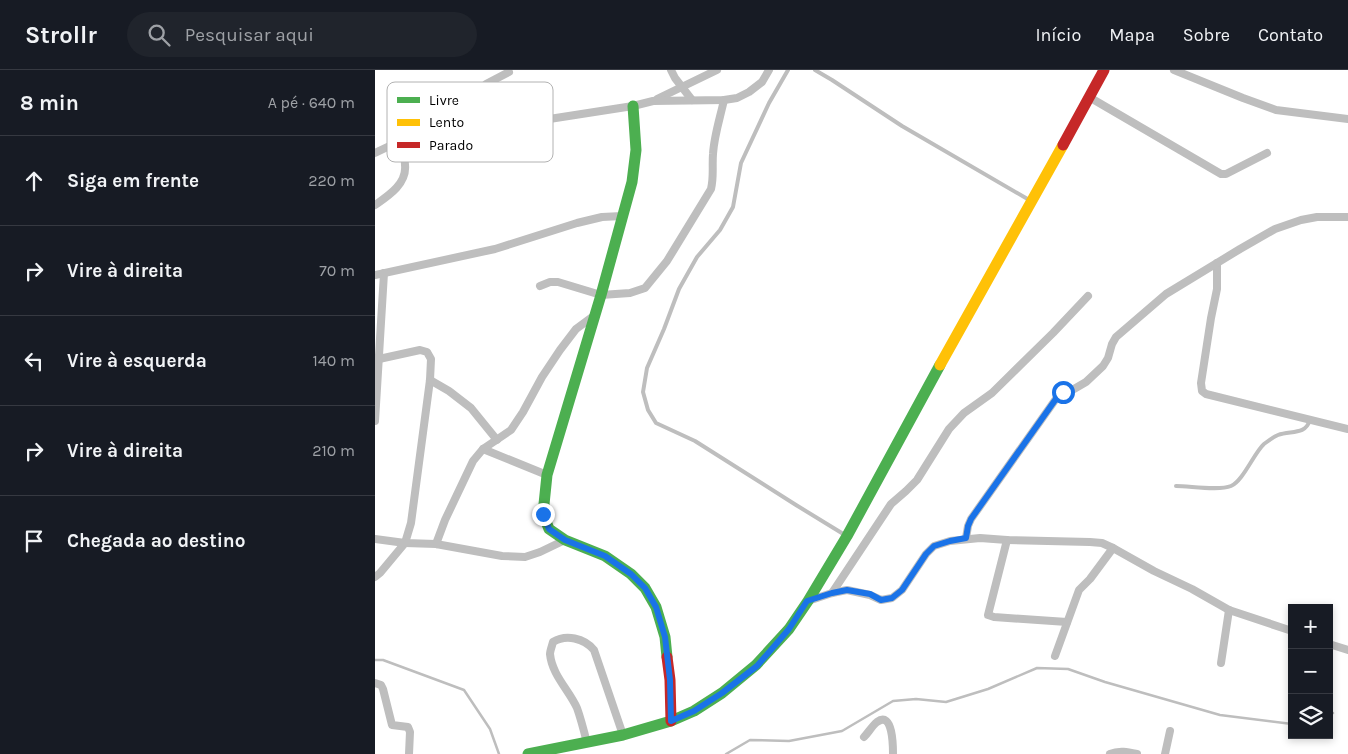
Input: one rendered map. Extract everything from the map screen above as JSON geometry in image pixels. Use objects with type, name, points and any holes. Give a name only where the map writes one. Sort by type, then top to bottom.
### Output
[{"type":"street","points":[[671,70],[692,100]]},
{"type":"street","points":[[553,118],[653,101],[717,70]]},
{"type":"street","points":[[653,101],[724,100],[737,98],[762,82],[769,70]]},
{"type":"street","points":[[528,754],[623,734],[671,721],[694,711],[722,693],[757,666],[789,629],[847,536],[915,409],[1032,202],[1103,70]]},
{"type":"street","points":[[1174,70],[1276,110],[1348,119]]},
{"type":"street","points":[[490,82],[509,72]]},
{"type":"street","points":[[1089,97],[1221,174],[1226,174],[1267,153]]},
{"type":"street","points":[[540,286],[551,282],[558,282],[601,295],[630,293],[645,288],[667,261],[711,189],[714,141],[724,100]]},
{"type":"street","points":[[633,106],[636,150],[632,182],[601,295],[547,475],[543,514],[549,529],[565,540],[605,556],[631,574],[645,588],[656,607],[665,637],[670,680],[671,721]]},
{"type":"street","points":[[375,153],[387,147]]},
{"type":"street","points":[[375,205],[397,188],[403,178],[404,162]]},
{"type":"street","points":[[375,275],[495,249],[602,217],[622,216]]},
{"type":"street","points":[[966,538],[971,519],[1058,396],[1086,382],[1103,366],[1116,337],[1131,324],[1167,294],[1275,229],[1317,217],[1348,217]]},
{"type":"street","points":[[1217,263],[1217,289],[1201,383],[1202,391],[1206,394],[1348,429]]},
{"type":"street","points":[[375,422],[377,361],[384,273]]},
{"type":"street","points":[[832,593],[891,504],[917,480],[949,429],[964,413],[992,393],[1053,334],[1088,296]]},
{"type":"street","points":[[436,544],[445,520],[473,461],[483,449],[511,430],[560,350],[576,329],[595,315]]},
{"type":"street","points":[[375,577],[405,543],[411,523],[430,380],[431,359],[427,352],[421,350],[377,361]]},
{"type":"street","points":[[430,380],[449,391],[471,408],[497,440]]},
{"type":"street","points":[[483,449],[547,475]]},
{"type":"street","points":[[807,601],[847,590],[870,594],[881,600],[892,598],[902,590],[926,554],[934,546],[950,541],[979,538],[1090,542],[1102,543],[1113,548],[1154,571],[1192,588],[1229,610],[1288,630]]},
{"type":"street","points":[[375,540],[436,544],[502,556],[525,557],[565,540]]},
{"type":"street","points":[[1007,540],[989,615],[1067,622]]},
{"type":"street","points":[[1055,656],[1079,590],[1090,579],[1113,548]]},
{"type":"street","points":[[1221,662],[1229,610]]},
{"type":"street","points":[[587,743],[577,710],[561,682],[550,654],[553,642],[559,638],[578,638],[594,650],[623,734]]},
{"type":"street","points":[[1333,645],[1348,650]]},
{"type":"street","points":[[375,684],[381,685],[383,689],[392,725],[408,728],[410,732],[409,754]]},
{"type":"street","points":[[864,738],[878,721],[887,722],[892,732],[893,754]]},
{"type":"street","points":[[1165,754],[1170,731]]},
{"type":"street","points":[[1110,754],[1121,751],[1137,754]]},
{"type":"lane","points":[[788,70],[769,103],[741,163],[733,207],[720,230],[697,257],[679,290],[647,368],[643,392],[648,410],[656,423],[695,441],[847,536]]},
{"type":"lane","points":[[815,70],[902,126],[1032,202]]},
{"type":"lane","points":[[1176,486],[1222,488],[1232,486],[1263,444],[1278,435],[1303,430],[1308,426],[1310,420]]},
{"type":"waterway","points":[[375,660],[383,660],[464,690],[490,729],[499,754]]},
{"type":"waterway","points":[[726,754],[750,740],[789,741],[842,731],[893,701],[916,699],[946,702],[988,689],[1037,668],[1068,669],[1105,682],[1220,715],[1288,724]]},
{"type":"traffic: fast","points":[[633,106],[636,150],[632,182],[601,295],[547,475],[543,514],[549,529],[565,540],[605,556],[631,574],[645,588],[656,607],[665,637],[667,657]]},
{"type":"traffic: fast","points":[[528,754],[623,735],[671,721],[694,711],[722,693],[756,665],[789,629],[808,601],[847,536],[940,365]]},
{"type":"traffic: slow","points":[[940,365],[1063,145]]},
{"type":"traffic: jam","points":[[1063,145],[1104,70]]},
{"type":"traffic: jam","points":[[667,657],[670,680],[671,721]]},
{"type":"route","points":[[543,514],[549,529],[565,540],[605,556],[631,574],[645,588],[656,607],[665,637],[670,680],[671,721],[694,711],[722,693],[757,666],[789,629],[807,601],[847,590],[870,594],[881,600],[892,598],[902,590],[926,554],[934,546],[966,538],[971,519],[1058,396],[1063,392]]}]
